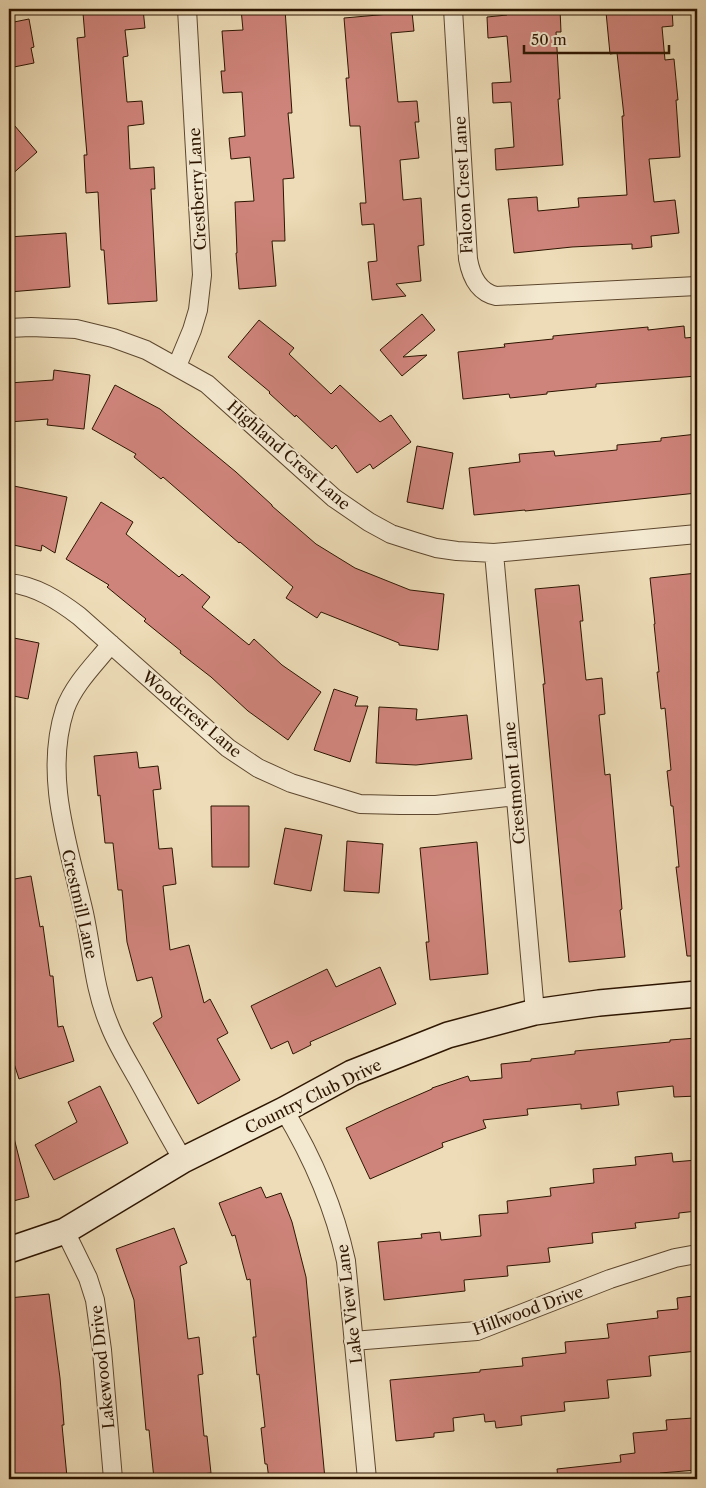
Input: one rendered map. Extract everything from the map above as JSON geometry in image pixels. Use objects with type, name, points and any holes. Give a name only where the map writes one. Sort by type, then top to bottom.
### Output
[{"type":"street","name":"Crestberry Lane","points":[[177,366],[198,310],[202,275],[187,9]]},
{"type":"street","name":"Falcon Crest Lane","points":[[453,9],[468,259],[470,271],[486,294],[496,296],[697,286]]},
{"type":"street","name":"Highland Crest Lane","points":[[9,328],[76,329],[114,338],[146,350],[206,384],[334,498],[369,522],[391,534],[436,548],[494,553],[697,534]]},
{"type":"street","name":"Crestmont Lane","points":[[494,553],[535,1012]]},
{"type":"street","name":"Woodcrest Lane","points":[[9,583],[21,584],[58,600],[79,616],[228,748],[258,768],[291,783],[360,804],[436,805],[516,796]]},
{"type":"street","name":"Crestmill Lane","points":[[111,644],[74,690],[66,708],[59,731],[57,750],[59,801],[63,828],[84,914],[100,1002],[122,1051],[183,1160]]},
{"type":"street","name":"Country Club Drive","points":[[9,1250],[65,1231],[183,1160],[284,1110],[352,1073],[418,1046],[448,1035],[535,1012],[599,1003],[697,994]]},
{"type":"street","name":"Lake View Lane","points":[[284,1110],[310,1158],[332,1206],[340,1234],[346,1261],[367,1479]]},
{"type":"street","name":"Lakewood Drive","points":[[65,1231],[88,1278],[96,1300],[113,1479]]},
{"type":"street","name":"Hillwood Drive","points":[[354,1341],[477,1331],[610,1279],[675,1258],[697,1254]]},
{"type":"building","points":[[143,9],[145,28],[125,30],[128,56],[123,57],[127,102],[142,101],[144,124],[128,126],[130,169],[154,167],[155,189],[151,189],[157,301],[108,304],[104,250],[101,250],[98,192],[86,193],[84,155],[87,155],[77,38],[85,37],[83,13]]},
{"type":"building","points":[[241,9],[285,9],[292,113],[288,113],[294,178],[283,179],[285,241],[272,241],[276,286],[239,289],[235,202],[254,201],[250,157],[231,159],[229,138],[245,136],[242,92],[223,93],[221,71],[225,71],[222,31],[243,30]]},
{"type":"building","points":[[507,9],[560,9],[561,32],[556,32],[560,99],[558,99],[563,165],[496,170],[495,149],[514,147],[511,102],[493,103],[492,83],[511,82],[507,36],[488,38],[487,17],[507,15]]},
{"type":"building","points":[[672,9],[673,26],[662,27],[665,60],[674,59],[680,157],[649,159],[654,202],[675,200],[679,233],[651,236],[652,247],[632,249],[632,244],[572,247],[514,253],[508,199],[537,197],[538,211],[579,207],[578,198],[627,195],[622,116],[624,116],[617,53],[610,54],[606,12]]},
{"type":"building","points":[[412,12],[414,31],[391,33],[398,102],[417,101],[419,122],[415,122],[419,158],[400,160],[403,200],[421,198],[424,245],[418,246],[421,281],[396,284],[406,296],[372,300],[368,262],[377,261],[374,224],[362,225],[360,203],[366,203],[360,126],[350,126],[346,78],[349,78],[344,18]]},
{"type":"building","points":[[29,19],[34,47],[31,48],[34,63],[9,68],[9,23]]},
{"type":"building","points":[[9,119],[37,152],[9,177]]},
{"type":"building","points":[[66,233],[70,287],[9,292],[9,237]]},
{"type":"building","points":[[422,314],[435,330],[403,357],[427,355],[402,376],[380,350]]},
{"type":"building","points":[[259,320],[294,348],[289,354],[331,394],[340,385],[380,422],[391,415],[411,442],[373,469],[370,464],[357,473],[336,445],[332,449],[270,392],[228,357]]},
{"type":"building","points":[[684,326],[685,338],[695,337],[697,376],[596,384],[596,387],[510,398],[509,394],[463,399],[458,352],[505,347],[504,344],[553,339],[553,336],[648,327],[648,330]]},
{"type":"building","points":[[54,370],[90,375],[84,429],[47,425],[48,419],[9,422],[9,383],[53,380]]},
{"type":"building","points":[[115,385],[160,409],[236,472],[316,544],[355,568],[410,590],[444,594],[438,650],[399,645],[399,643],[321,612],[317,618],[286,598],[293,587],[163,477],[161,479],[134,457],[136,454],[92,429]]},
{"type":"building","points":[[697,434],[697,493],[474,515],[469,468],[520,462],[519,454],[554,451],[555,456],[617,450],[617,445],[661,441],[661,438]]},
{"type":"building","points":[[417,446],[453,453],[443,509],[407,502]]},
{"type":"building","points":[[9,485],[67,497],[55,553],[42,545],[41,551],[9,544]]},
{"type":"building","points":[[101,502],[133,522],[126,534],[179,577],[182,574],[210,597],[202,607],[249,645],[254,639],[282,665],[321,692],[288,740],[248,711],[211,677],[180,653],[181,651],[144,621],[146,619],[107,587],[109,585],[66,559]]},
{"type":"building","points":[[697,573],[697,956],[687,956],[676,867],[679,867],[673,806],[671,806],[667,771],[671,770],[665,708],[661,709],[650,578]]},
{"type":"building","points":[[579,585],[583,621],[580,621],[586,680],[602,678],[605,714],[599,715],[605,775],[610,774],[625,957],[569,962],[535,589]]},
{"type":"building","points":[[9,637],[39,643],[28,699],[9,695]]},
{"type":"building","points":[[334,689],[358,697],[355,706],[368,706],[350,762],[314,750]]},
{"type":"building","points":[[379,707],[417,709],[416,720],[467,715],[472,759],[416,765],[376,763]]},
{"type":"building","points":[[137,752],[139,768],[158,766],[161,789],[153,790],[159,849],[172,848],[176,884],[163,886],[170,950],[189,945],[204,1003],[210,999],[228,1033],[217,1039],[240,1080],[198,1104],[153,1023],[162,1017],[152,977],[137,981],[127,942],[122,890],[118,890],[113,843],[105,843],[94,756]]},
{"type":"building","points":[[211,806],[249,806],[249,867],[212,867]]},
{"type":"building","points":[[285,828],[322,835],[311,891],[274,884]]},
{"type":"building","points":[[347,841],[383,844],[379,893],[344,891]]},
{"type":"building","points":[[477,842],[488,974],[430,980],[426,942],[429,942],[420,848]]},
{"type":"building","points":[[31,876],[40,927],[43,926],[50,976],[53,976],[58,1027],[63,1026],[74,1061],[19,1079],[9,1048],[9,880]]},
{"type":"building","points":[[380,967],[396,1004],[310,1042],[311,1045],[293,1054],[288,1041],[271,1049],[251,1006],[327,969],[336,987]]},
{"type":"building","points":[[697,1038],[697,1096],[674,1097],[673,1086],[617,1092],[619,1105],[581,1109],[581,1104],[527,1109],[528,1115],[483,1120],[486,1128],[442,1143],[443,1147],[370,1179],[346,1128],[432,1088],[468,1076],[470,1081],[502,1078],[501,1064],[575,1054],[575,1051]]},
{"type":"building","points":[[100,1086],[128,1143],[54,1180],[35,1145],[77,1122],[68,1102]]},
{"type":"building","points":[[14,1138],[29,1197],[9,1202],[9,1139]]},
{"type":"building","points":[[672,1153],[673,1162],[697,1160],[697,1211],[679,1213],[679,1218],[635,1223],[636,1228],[592,1233],[593,1243],[548,1248],[550,1262],[507,1266],[508,1276],[464,1280],[465,1291],[384,1300],[378,1242],[422,1238],[421,1234],[440,1232],[441,1240],[481,1236],[479,1215],[508,1213],[507,1201],[551,1196],[550,1188],[594,1183],[593,1169],[636,1165],[635,1157]]},
{"type":"building","points":[[261,1187],[266,1198],[281,1193],[292,1222],[306,1277],[325,1479],[269,1479],[267,1464],[265,1464],[261,1428],[265,1427],[253,1337],[256,1337],[250,1279],[247,1280],[235,1235],[232,1236],[219,1203]]},
{"type":"building","points":[[174,1228],[187,1263],[180,1266],[188,1339],[199,1337],[203,1374],[198,1375],[204,1436],[207,1436],[211,1473],[154,1479],[149,1430],[146,1430],[134,1300],[116,1249]]},
{"type":"building","points":[[49,1294],[60,1378],[67,1477],[9,1479],[9,1446],[11,1445],[9,1394],[11,1394],[9,1373],[9,1298]]},
{"type":"building","points":[[697,1297],[697,1351],[649,1356],[651,1376],[607,1380],[609,1398],[564,1402],[565,1411],[521,1416],[522,1425],[496,1428],[495,1421],[485,1422],[484,1414],[453,1418],[454,1431],[434,1433],[434,1437],[396,1441],[390,1380],[523,1366],[522,1358],[566,1353],[565,1342],[609,1338],[607,1324],[658,1318],[657,1311],[678,1309],[677,1298]]},
{"type":"building","points":[[693,1418],[694,1424],[697,1424],[697,1470],[660,1473],[660,1479],[558,1479],[557,1469],[621,1462],[620,1455],[635,1453],[633,1433],[667,1430],[666,1420]]}]
